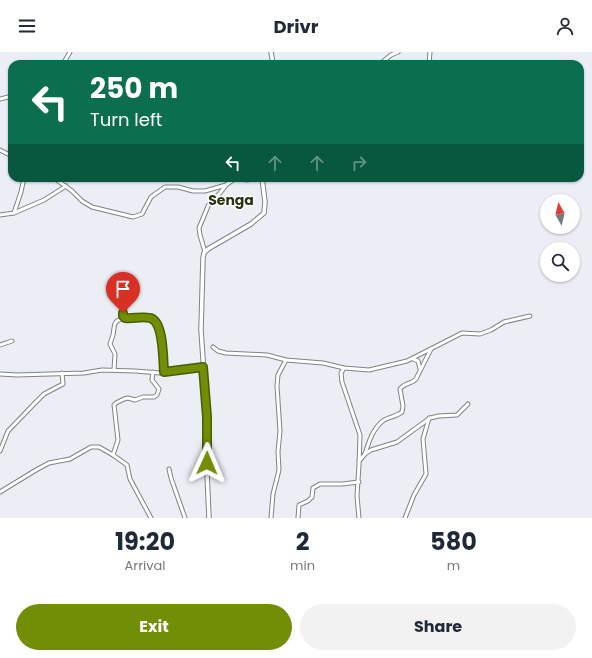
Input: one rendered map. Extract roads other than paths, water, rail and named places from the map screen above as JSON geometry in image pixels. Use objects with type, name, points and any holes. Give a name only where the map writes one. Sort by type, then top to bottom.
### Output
[{"type":"street","points":[[385,60],[398,52]]},
{"type":"street","points":[[14,213],[23,182]]},
{"type":"street","points":[[60,182],[82,201],[92,207],[134,217],[142,214],[151,197],[165,187],[181,187],[197,192],[226,185]]},
{"type":"street","points":[[205,252],[199,228],[209,204],[230,182]]},
{"type":"street","points":[[209,518],[207,417],[201,318],[203,258],[208,249],[262,216],[266,202],[263,182]]},
{"type":"street","points":[[0,215],[14,213],[51,197],[66,186]]},
{"type":"street","points":[[122,302],[126,306],[123,314],[123,318],[125,318]]},
{"type":"street","points":[[213,347],[226,354],[267,355],[286,360],[323,363],[344,368],[369,370],[396,364],[412,358],[462,333],[480,334],[504,322],[530,316]]},
{"type":"street","points":[[114,370],[115,354],[110,344],[114,333],[114,326],[117,321],[125,318],[148,317],[157,323],[162,345],[164,372]]},
{"type":"street","points":[[0,345],[12,340]]},
{"type":"street","points":[[365,454],[373,432],[384,420],[402,412],[403,406],[400,389],[402,386],[414,382],[431,349]]},
{"type":"street","points":[[412,358],[425,362]]},
{"type":"street","points":[[271,518],[273,494],[279,470],[278,452],[280,424],[277,386],[278,375],[286,360]]},
{"type":"street","points":[[416,360],[419,363],[420,369]]},
{"type":"street","points":[[0,374],[13,375],[114,370],[164,372],[203,367]]},
{"type":"street","points":[[344,368],[341,373],[342,382],[360,435],[359,482],[357,496],[359,518]]},
{"type":"street","points":[[113,455],[118,440],[114,405],[128,398],[135,400],[143,397],[154,397],[157,395],[159,389],[152,380],[153,372]]},
{"type":"street","points":[[0,451],[8,431],[44,394],[63,384],[62,373]]},
{"type":"street","points":[[359,461],[365,454],[377,448],[397,442],[430,418],[446,415],[457,415],[468,404]]},
{"type":"street","points":[[405,518],[414,495],[426,474],[423,439],[430,418]]},
{"type":"street","points":[[0,492],[36,470],[49,464],[70,460],[91,448],[99,447],[127,465],[130,479],[151,518]]},
{"type":"street","points":[[169,469],[185,518]]},
{"type":"street","points":[[298,518],[299,505],[308,501],[312,497],[314,486],[323,483],[342,484],[359,482]]},
{"type":"district","name":"Senga","points":[[231,200]]}]
